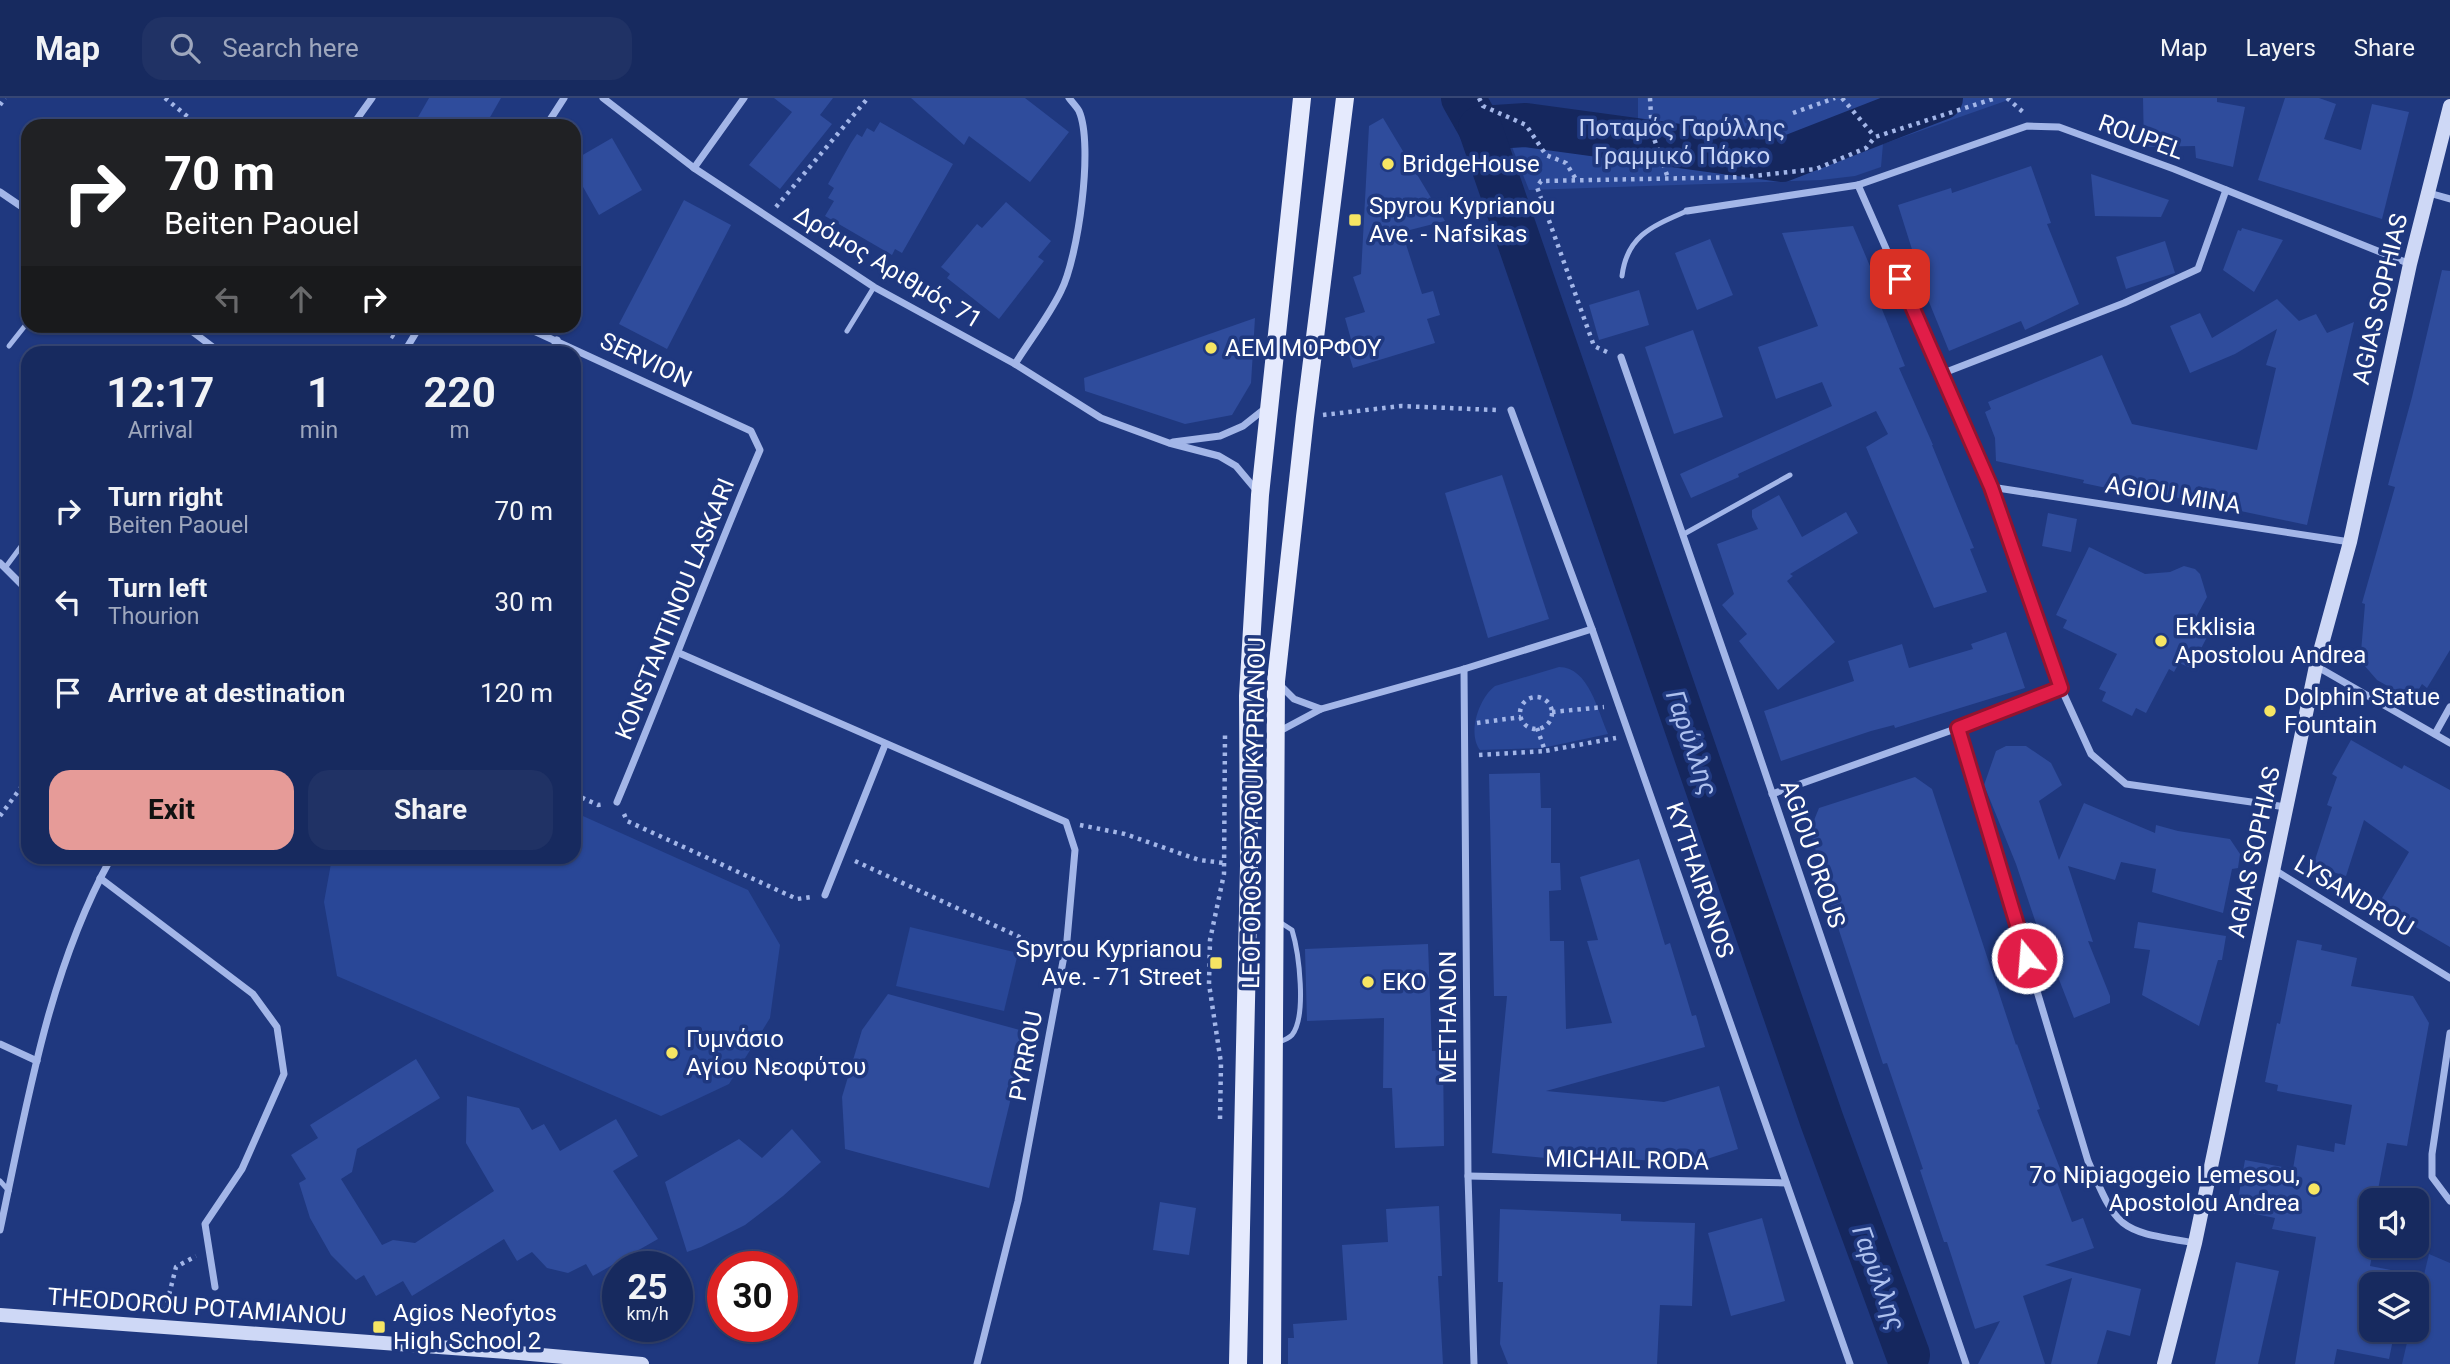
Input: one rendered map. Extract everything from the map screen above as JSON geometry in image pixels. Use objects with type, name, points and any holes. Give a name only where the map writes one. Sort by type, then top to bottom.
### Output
[{"type":"main road","name":"LEOFOROS SPYROU KYPRIANOU","points":[[1238,1364],[1249,866],[1248,696],[1260,495],[1302,98]]},
{"type":"main road","name":"LEOFOROS SPYROU KYPRIANOU","points":[[1272,1364],[1276,681],[1305,417],[1345,98]]},
{"type":"street","points":[[357,119],[372,98]]},
{"type":"street","points":[[550,119],[564,98]]},
{"type":"street","name":"Δρόμος Αριθμός 71","points":[[603,98],[694,168],[874,287],[1015,364],[1101,418],[1169,443],[1219,456],[1236,466],[1260,495]]},
{"type":"street","points":[[694,168],[744,98]]},
{"type":"street","points":[[1015,364],[1062,290],[1075,244],[1083,187],[1084,135],[1079,111],[1069,98]]},
{"type":"street","name":"AGIAS SOPHIAS","points":[[2164,1364],[2195,1243],[2316,666],[2350,542],[2410,264],[2448,112]]},
{"type":"street","name":"ROUPEL","points":[[1687,211],[1858,185],[2027,126],[2059,127],[2410,264]]},
{"type":"street","points":[[1858,185],[1991,487],[2061,688],[2091,754],[2126,784],[2287,807]]},
{"type":"street","points":[[1941,374],[2124,303],[2198,269],[2226,190]]},
{"type":"street","points":[[0,192],[21,206]]},
{"type":"street","points":[[2428,193],[2450,199]]},
{"type":"street","points":[[194,333],[211,346]]},
{"type":"street","name":"SERVION","points":[[540,333],[570,346]]},
{"type":"street","points":[[554,346],[557,340]]},
{"type":"street","name":"SERVION","points":[[581,351],[751,431]]},
{"type":"street","name":"AGIOU OROUS","points":[[1621,357],[1684,534],[1966,1364]]},
{"type":"street","name":"Δρόμος Αριθμός 71","points":[[1169,443],[1220,436],[1243,426],[1270,405]]},
{"type":"street","name":"KYTHAIRONOS","points":[[1511,410],[1592,629],[1850,1364]]},
{"type":"street","name":"KONSTANTINOU LASKARI","points":[[617,802],[760,450],[751,431]]},
{"type":"street","name":"AGIOU MINA","points":[[1991,487],[2350,542]]},
{"type":"street","points":[[2,566],[21,584]]},
{"type":"street","points":[[1276,734],[1297,719],[1321,709],[1464,669],[1592,629]]},
{"type":"street","points":[[679,653],[1066,822]]},
{"type":"street","points":[[2316,666],[2450,743]]},
{"type":"street","name":"METHANON","points":[[1464,669],[1468,1176],[1474,1364]]},
{"type":"street","points":[[1276,681],[1294,699],[1321,709]]},
{"type":"street","points":[[1772,794],[2061,688]]},
{"type":"street","points":[[2435,734],[2450,707]]},
{"type":"street","points":[[1958,728],[2088,1161],[2107,1206],[2119,1222],[2139,1234],[2195,1243]]},
{"type":"street","points":[[825,895],[885,745]]},
{"type":"street","name":"PYRROU","points":[[977,1364],[1018,1201],[1064,957],[1075,850],[1066,822]]},
{"type":"street","points":[[0,1230],[37,1061],[66,960],[108,864]]},
{"type":"street","name":"LYSANDROU","points":[[2273,869],[2450,978]]},
{"type":"street","points":[[100,878],[253,994],[277,1027],[284,1074],[242,1169],[205,1224],[215,1287]]},
{"type":"street","points":[[2450,1033],[2432,1154],[2432,1177],[2450,1201]]},
{"type":"street","points":[[0,1044],[37,1061]]},
{"type":"street","name":"MICHAIL RODA","points":[[1468,1176],[1786,1183]]},
{"type":"street","name":"THEODOROU POTAMIANOU","points":[[0,1315],[642,1364]]},
{"type":"lane","points":[[1622,276],[1624,261],[1633,242],[1655,225],[1687,211]]},
{"type":"lane","points":[[847,331],[874,287]]},
{"type":"lane","points":[[9,346],[21,331]]},
{"type":"lane","points":[[1684,534],[1790,475]]},
{"type":"lane","points":[[2,566],[21,545]]},
{"type":"lane","points":[[1275,920],[1292,930],[1300,962],[1297,1027],[1290,1037],[1275,1045]]},
{"type":"lane","points":[[0,1181],[9,1191]]},
{"type":"path","points":[[0,105],[5,98]]},
{"type":"path","points":[[165,98],[191,119]]},
{"type":"path","points":[[768,217],[869,98]]},
{"type":"path","points":[[1479,98],[1483,106],[1526,125],[1546,155],[1566,163],[1578,181]]},
{"type":"path","points":[[1650,98],[1653,133],[1668,178]]},
{"type":"path","points":[[1793,113],[1835,98]]},
{"type":"path","points":[[1842,98],[1875,137]]},
{"type":"path","points":[[1621,357],[1594,346],[1537,187],[1541,181],[1744,177],[1816,169],[1866,148],[1875,137],[1996,98]]},
{"type":"path","points":[[385,333],[400,346]]},
{"type":"path","points":[[1305,417],[1401,406],[1511,410]]},
{"type":"path","points":[[1532,697],[1544,699],[1552,708],[1549,723],[1537,728],[1527,726],[1521,717],[1522,706],[1532,697]]},
{"type":"path","points":[[1552,712],[1619,706]]},
{"type":"path","points":[[1464,725],[1521,717]]},
{"type":"path","points":[[1537,728],[1545,751]]},
{"type":"path","points":[[1465,755],[1545,751],[1630,736]]},
{"type":"path","points":[[0,816],[21,788]]},
{"type":"path","points":[[581,797],[598,805],[617,802],[627,821],[797,899],[825,895]]},
{"type":"path","points":[[1066,822],[1125,834],[1199,860],[1224,863],[1210,940],[1209,984],[1220,1063],[1220,1130]]},
{"type":"path","points":[[841,855],[1064,957]]},
{"type":"path","points":[[164,1316],[176,1267],[209,1247]]},
{"type":"green space","name":"Ποταμός Γαρύλλης Γραμμικό Πάρκο","points":[[1638,98],[2014,98],[1883,144],[1881,167],[1855,176],[1821,180],[1529,190],[1499,114],[1638,125]]},
{"type":"green space","points":[[1559,667],[1578,674],[1585,682],[1608,734],[1542,748],[1480,750],[1476,743],[1475,725],[1480,707],[1489,691],[1495,686]]},
{"type":"green space","points":[[581,815],[748,890],[780,945],[770,1018],[729,1084],[661,1116],[337,976],[324,902],[331,864],[581,864]]},
{"type":"green space","points":[[910,927],[1018,953],[1004,1011],[896,986]]},
{"type":"green space","points":[[2429,1254],[2450,1263],[2450,1364],[2402,1364],[2407,1342],[2429,1342],[2429,1272],[2425,1272]]},
{"type":"building","points":[[429,98],[501,98],[489,119],[417,119]]},
{"type":"building","points":[[774,98],[833,98],[820,115],[832,124],[780,189],[749,165],[792,112]]},
{"type":"building","points":[[911,98],[1025,98],[1069,132],[1030,182],[969,136],[964,145]]},
{"type":"building","points":[[2143,98],[2217,98],[2217,102],[2245,107],[2233,167],[2196,158],[2195,146],[2144,147]]},
{"type":"building","points":[[2285,98],[2319,98],[2336,104],[2324,139],[2361,150],[2372,104],[2409,112],[2382,219],[2258,180]]},
{"type":"building","points":[[1383,118],[1445,221],[1402,232],[1422,294],[1433,291],[1440,315],[1427,319],[1435,343],[1353,368],[1346,345],[1352,343],[1345,318],[1365,312],[1353,277],[1361,274],[1369,126]]},
{"type":"building","points":[[880,122],[953,164],[902,253],[895,249],[892,255],[825,216],[834,201],[828,198],[834,188],[828,184],[851,143],[857,134],[862,137],[867,128],[874,132]]},
{"type":"building","points":[[612,138],[642,190],[599,215],[581,183],[581,156]]},
{"type":"building","points":[[2031,166],[2051,223],[2047,224],[2079,304],[2025,330],[2021,321],[1949,351],[1927,297],[1898,205],[1951,188],[1952,193]]},
{"type":"building","points":[[2091,174],[2169,200],[2161,217],[2095,216]]},
{"type":"building","points":[[684,200],[731,225],[667,349],[619,324]]},
{"type":"building","points":[[1006,202],[1051,241],[1038,257],[1044,261],[999,319],[947,278],[950,274],[941,267],[977,224],[982,228]]},
{"type":"building","points":[[1853,226],[1878,285],[1873,287],[1905,366],[1899,368],[1974,548],[1970,549],[1987,592],[1934,608],[1866,447],[1888,434],[1876,411],[1691,498],[1680,474],[1832,406],[1822,382],[1776,399],[1758,347],[1818,326],[1782,233]]},
{"type":"building","points":[[2242,228],[2283,240],[2254,292],[2223,270],[2238,230],[2241,231]]},
{"type":"building","points":[[1710,239],[1733,295],[1697,310],[1675,253]]},
{"type":"building","points":[[2165,241],[2175,273],[2126,289],[2116,257]]},
{"type":"building","points":[[2442,270],[2450,271],[2450,650],[2427,688],[2422,684],[2416,694],[2411,691],[2407,697],[2377,680],[2364,665],[2361,652],[2365,604],[2362,603],[2395,487],[2388,485]]},
{"type":"building","points":[[1639,290],[1649,325],[1599,340],[1589,305]]},
{"type":"building","points":[[2277,299],[2299,321],[2316,314],[2327,333],[2354,322],[2307,525],[2117,485],[2116,490],[2083,483],[2084,480],[1996,461],[1995,438],[1985,412],[1991,409],[1988,402],[2102,355],[2132,424],[2257,450],[2276,368],[2266,365],[2277,329],[2235,354],[2190,373],[2170,326],[2200,313],[2212,338]]},
{"type":"building","name":"ΑΕΜ ΜΟΡΦΟΥ","points":[[1255,318],[1251,383],[1232,415],[1185,424],[1085,391],[1084,378]]},
{"type":"building","points":[[1693,330],[1723,417],[1674,434],[1645,347]]},
{"type":"building","points":[[1502,475],[1549,619],[1488,638],[1445,493]]},
{"type":"building","points":[[1779,495],[1802,537],[1846,512],[1858,533],[1790,574],[1793,576],[1787,581],[1835,642],[1778,690],[1739,641],[1747,634],[1722,605],[1734,594],[1717,544],[1758,529],[1752,517],[1752,510]]},
{"type":"building","points":[[2048,513],[2077,519],[2071,552],[2042,546]]},
{"type":"building","name":"Ekklisia Apostolou Andrea","points":[[2089,547],[2145,574],[2170,572],[2184,566],[2195,569],[2200,574],[2207,597],[2194,621],[2199,624],[2195,632],[2207,637],[2191,668],[2179,663],[2174,672],[2169,669],[2146,713],[2136,708],[2132,716],[2102,701],[2106,692],[2099,689],[2117,654],[2063,628],[2067,620],[2056,615]]},
{"type":"building","points":[[2006,632],[2025,688],[1895,728],[1894,725],[1871,731],[1781,761],[1764,711],[1854,681],[1848,661],[1902,644],[1909,668],[1973,649],[1971,644]]},
{"type":"building","points":[[2351,740],[2402,769],[2404,765],[2450,790],[2450,947],[2378,905],[2409,852],[2364,820],[2346,876],[2313,866],[2332,807],[2327,805],[2337,777],[2332,774]]},
{"type":"building","points":[[2006,746],[2026,746],[2051,763],[2062,785],[2039,801],[2059,860],[2084,803],[2155,833],[2156,825],[2230,839],[2240,854],[2238,868],[2232,869],[2223,913],[2152,892],[2156,869],[2121,862],[2115,880],[2068,866],[2093,942],[2088,941],[2110,996],[2110,1003],[2074,1018],[2053,964],[2050,965],[2016,864],[1984,785],[1996,751]]},
{"type":"building","points":[[1540,773],[1541,808],[1551,808],[1551,863],[1560,863],[1561,890],[1549,891],[1550,941],[1564,941],[1566,1029],[1612,1023],[1587,941],[1598,940],[1580,877],[1639,859],[1665,945],[1670,943],[1692,1016],[1696,1015],[1705,1047],[1546,1091],[1664,1102],[1719,1086],[1738,1149],[1679,1168],[1678,1163],[1558,1153],[1557,1159],[1492,1153],[1507,996],[1494,996],[1489,774]]},
{"type":"building","points":[[1915,777],[1932,789],[2016,1045],[2040,1109],[2037,1110],[2061,1171],[2054,1174],[2072,1222],[2083,1218],[2094,1248],[2045,1265],[2141,1289],[2130,1336],[2107,1330],[2097,1364],[2051,1364],[2072,1278],[2023,1296],[2045,1364],[1978,1364],[2000,1321],[1975,1329],[1920,1170],[1923,1169],[1887,1063],[1883,1064],[1831,906],[1810,830],[1819,808]]},
{"type":"building","points":[[2138,922],[2226,936],[2222,960],[2218,960],[2199,1026],[2142,995],[2150,950],[2134,948]]},
{"type":"building","points":[[2297,940],[2322,945],[2321,950],[2357,958],[2351,986],[2413,996],[2429,1023],[2407,1146],[2387,1143],[2378,1188],[2359,1188],[2359,1258],[2372,1258],[2370,1266],[2401,1272],[2359,1272],[2359,1342],[2393,1342],[2389,1359],[2337,1349],[2334,1364],[2295,1364],[2316,1237],[2272,1229],[2275,1218],[2236,1210],[2245,1160],[2293,1169],[2297,1145],[2334,1152],[2335,1143],[2345,1145],[2352,1105],[2277,1091],[2278,1085],[2265,1082],[2277,1023],[2280,1024]]},
{"type":"building","points":[[1428,944],[1432,1051],[1443,1051],[1444,1146],[1395,1148],[1392,1088],[1383,1088],[1384,1018],[1307,1021],[1305,949]]},
{"type":"building","points":[[888,994],[1027,1032],[989,1188],[845,1149],[842,1097],[862,1030]]},
{"type":"building","points":[[416,1059],[440,1098],[357,1149],[352,1172],[341,1179],[382,1245],[393,1240],[415,1243],[494,1191],[466,1143],[467,1096],[519,1108],[532,1130],[544,1124],[560,1151],[616,1119],[638,1156],[613,1171],[658,1239],[637,1251],[602,1251],[602,1271],[593,1276],[586,1264],[568,1273],[547,1268],[532,1252],[517,1261],[504,1239],[412,1296],[403,1281],[376,1296],[364,1275],[356,1280],[331,1255],[310,1218],[299,1183],[306,1179],[291,1155],[318,1138],[310,1125]]},
{"type":"building","points":[[792,1129],[821,1162],[745,1225],[701,1247],[687,1251],[665,1182],[739,1139],[762,1158]]},
{"type":"building","points":[[1160,1202],[1196,1208],[1189,1255],[1153,1250]]},
{"type":"building","points":[[1439,1206],[1442,1276],[1438,1276],[1443,1364],[1288,1364],[1288,1338],[1294,1338],[1293,1324],[1347,1320],[1342,1245],[1388,1242],[1386,1209]]},
{"type":"building","points":[[1500,1209],[1621,1214],[1621,1221],[1695,1223],[1692,1306],[1660,1305],[1657,1364],[1508,1364],[1500,1344],[1503,1282],[1498,1282]]},
{"type":"building","points":[[1762,1218],[1785,1301],[1731,1316],[1708,1233]]},
{"type":"building","points":[[2236,1262],[2279,1271],[2258,1364],[2215,1364]]},
{"type":"waterway","name":"Γαρύλλης","points":[[1463,98],[1480,128],[1526,125],[1782,160],[1941,98]]},
{"type":"waterway","name":"Γαρύλλης","points":[[1480,128],[1822,1121],[1908,1355]]},
{"type":"place","name":"BridgeHouse","points":[[1388,164]]},
{"type":"place","name":"Spyrou Kyprianou Ave. - Nafsikas","points":[[1355,220]]},
{"type":"place","name":"ΑΕΜ ΜΟΡΦΟΥ","points":[[1211,348]]},
{"type":"place","name":"Ekklisia Apostolou Andrea","points":[[2161,641]]},
{"type":"place","name":"Dolphin Statue Fountain","points":[[2270,711]]},
{"type":"place","name":"Spyrou Kyprianou Ave. - 71 Street","points":[[1216,963]]},
{"type":"place","name":"EKO","points":[[1368,982]]},
{"type":"place","name":"Γυμνάσιο Αγίου Νεοφύτου","points":[[672,1053]]},
{"type":"place","name":"7o Nipiagogeio Lemesou, Apostolou Andrea","points":[[2314,1189]]},
{"type":"place","name":"Agios Neofytos High School 2","points":[[379,1327]]},
{"type":"route","points":[[1900,279],[1991,487],[2061,688],[1958,728],[2027,958]]}]
